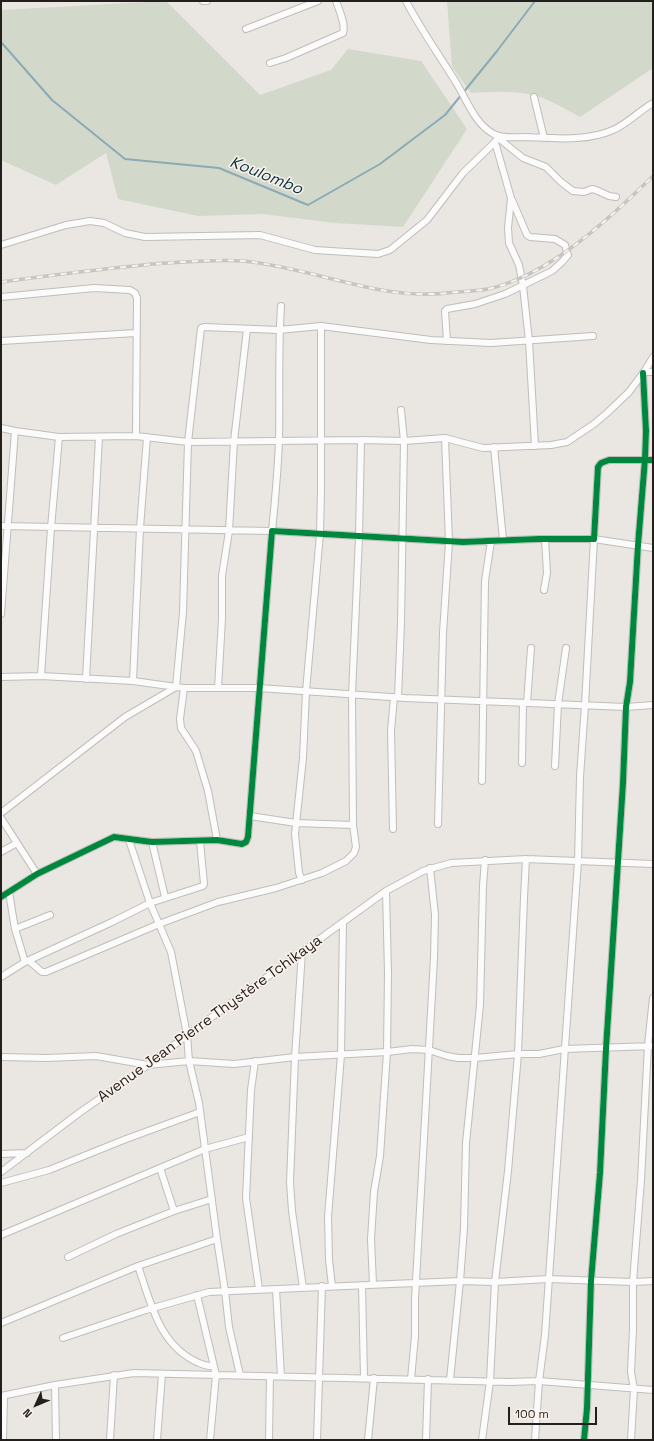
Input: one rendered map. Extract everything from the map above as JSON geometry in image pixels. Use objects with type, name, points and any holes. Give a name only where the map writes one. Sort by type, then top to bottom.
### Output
[{"type":"street","points":[[202,1],[207,1]]},
{"type":"street","points":[[246,29],[318,1]]},
{"type":"street","points":[[270,63],[286,58],[343,33],[343,23],[336,1]]},
{"type":"street","points":[[406,1],[429,43],[457,84],[472,111],[485,128],[523,158],[546,167],[560,182],[573,191],[584,192],[592,189],[608,196],[616,197]]},
{"type":"street","points":[[534,97],[544,138]]},
{"type":"street","points":[[1,245],[66,225],[90,221],[104,224],[125,233],[145,237],[260,235],[315,250],[378,254],[390,250],[427,220],[464,173],[497,139],[577,138],[606,133],[623,124],[653,103]]},
{"type":"street","points":[[447,341],[445,311],[447,309],[475,304],[506,294],[552,271],[568,255],[565,246],[555,239],[530,237],[527,235],[511,198],[497,139]]},
{"type":"street","points":[[511,198],[508,228],[509,243],[519,265],[523,286],[529,341],[535,446]]},
{"type":"street","points":[[1,297],[94,288],[130,290],[136,295],[136,436]]},
{"type":"street","points":[[1,897],[37,874],[114,837],[152,842],[217,840],[242,844],[246,842],[248,837],[250,816],[276,487],[279,441],[279,330],[281,306]]},
{"type":"street","points":[[302,880],[299,873],[295,834],[303,758],[306,691],[320,534],[321,326]]},
{"type":"street","points":[[176,687],[183,612],[188,442],[201,328],[279,330],[321,326],[447,341],[491,343],[593,336]]},
{"type":"street","points":[[218,688],[222,619],[222,576],[229,531],[234,441],[247,329]]},
{"type":"street","points":[[1,341],[136,333]]},
{"type":"street","points":[[1,428],[59,437],[136,436],[188,442],[321,440],[404,441],[445,438],[475,447],[535,446],[567,442],[594,424],[629,392],[653,357]]},
{"type":"street","points":[[644,372],[653,372]]},
{"type":"street","points":[[584,1440],[591,1280],[600,1173],[626,707],[630,682],[645,459],[646,431],[644,372]]},
{"type":"street","points":[[393,829],[391,731],[396,697],[401,623],[404,441],[401,410]]},
{"type":"street","points":[[1,614],[4,526],[15,431]]},
{"type":"street","points":[[41,676],[50,528],[59,437]]},
{"type":"street","points":[[86,679],[99,437]]},
{"type":"street","points":[[134,681],[140,528],[147,437]]},
{"type":"street","points":[[438,824],[443,633],[449,542],[445,438]]},
{"type":"street","points":[[9,892],[15,929],[27,962],[42,972],[46,972],[159,924],[218,902],[276,888],[322,873],[354,854],[356,847],[353,825],[352,694],[359,536],[361,440]]},
{"type":"street","points":[[494,447],[503,540]]},
{"type":"street","points":[[535,1440],[539,1381],[545,1335],[578,861],[580,777],[598,467],[601,463],[609,460],[653,460]]},
{"type":"street","points":[[4,526],[272,532],[449,542],[594,539],[653,548]]},
{"type":"street","points":[[544,590],[547,573],[545,539]]},
{"type":"street","points":[[482,781],[485,581],[491,541]]},
{"type":"street","points":[[522,763],[530,648]]},
{"type":"street","points":[[554,766],[558,704],[566,648]]},
{"type":"street","points":[[1,677],[41,676],[134,681],[184,688],[259,688],[396,697],[525,703],[626,707],[653,705]]},
{"type":"street","points":[[1,813],[125,717],[176,687]]},
{"type":"street","points":[[184,688],[180,719],[181,728],[196,751],[208,791],[217,840]]},
{"type":"street","points":[[250,816],[296,823],[353,825]]},
{"type":"street","points":[[1,818],[37,874]]},
{"type":"street","points":[[129,840],[150,902],[171,952],[187,1035],[189,1061],[200,1112],[229,1327],[240,1375]]},
{"type":"street","points":[[1,977],[27,962],[112,922],[150,902],[200,887],[204,884],[200,841]]},
{"type":"street","points":[[152,842],[165,897]]},
{"type":"street","points":[[1,852],[17,843]]},
{"type":"street","points":[[482,1440],[490,1380],[496,1282],[508,1171],[518,1054],[526,859]]},
{"type":"street","name":"Avenue Jean Pierre Thystère Tchikaya","points":[[1,1172],[79,1113],[148,1065],[187,1035],[386,891],[423,871],[452,863],[485,860],[526,859],[653,864]]},
{"type":"street","points":[[450,1380],[464,1228],[466,1143],[480,1005],[485,860]]},
{"type":"street","points":[[411,1379],[415,1336],[415,1299],[435,915],[430,868]]},
{"type":"street","points":[[373,1284],[371,1239],[374,1192],[380,1156],[387,1052],[388,974],[386,891]]},
{"type":"street","points":[[15,929],[50,915]]},
{"type":"street","points":[[332,1286],[329,1260],[328,1216],[341,1055],[343,922]]},
{"type":"street","points":[[302,952],[295,1057],[290,1182],[292,1211],[303,1288]]},
{"type":"street","points":[[631,1440],[634,1389],[631,1372],[633,1282],[651,1045],[653,998]]},
{"type":"street","points":[[1,1057],[46,1058],[96,1056],[148,1065],[189,1061],[234,1064],[295,1057],[387,1052],[412,1049],[429,1050],[458,1058],[475,1058],[518,1054],[539,1054],[564,1050],[606,1049],[651,1045]]},
{"type":"street","points":[[255,1061],[251,1090],[246,1198],[259,1290]]},
{"type":"street","points":[[1,1183],[49,1170],[126,1139],[200,1112]]},
{"type":"street","points":[[1,1235],[205,1149],[249,1137]]},
{"type":"street","points":[[1,1154],[27,1153]]},
{"type":"street","points":[[160,1168],[174,1211]]},
{"type":"street","points":[[68,1257],[116,1234],[174,1211],[212,1199]]},
{"type":"street","points":[[1,1323],[138,1266],[217,1239]]},
{"type":"street","points":[[138,1266],[152,1308],[168,1340],[180,1352],[199,1364],[214,1366]]},
{"type":"street","points":[[63,1338],[197,1294],[225,1291],[362,1284],[460,1281],[496,1282],[548,1278],[633,1282],[653,1281]]},
{"type":"street","points":[[362,1284],[364,1378]]},
{"type":"street","points":[[317,1440],[322,1286]]},
{"type":"street","points":[[276,1289],[281,1376]]},
{"type":"street","points":[[197,1294],[216,1375],[210,1440]]},
{"type":"street","points":[[3,1440],[2,1396],[55,1385],[134,1373],[539,1381],[653,1390]]},
{"type":"street","points":[[157,1440],[162,1374]]},
{"type":"street","points":[[110,1440],[114,1375]]},
{"type":"street","points":[[269,1440],[270,1376]]},
{"type":"street","points":[[368,1440],[374,1378]]},
{"type":"street","points":[[426,1440],[428,1379]]},
{"type":"street","points":[[55,1385],[56,1440]]},
{"type":"shaded area","points":[[166,1],[260,95],[331,70],[348,49],[421,61],[467,129],[403,227],[335,223],[262,214],[198,216],[118,199],[106,153],[56,185],[1,160],[1,10]]},
{"type":"shaded area","points":[[447,1],[653,1],[653,68],[580,117],[551,102],[525,93],[471,93],[452,67]]},
{"type":"waterway","name":"Koulombo","points":[[1,42],[52,100],[125,159],[219,168],[308,205],[380,164],[445,115],[535,1]]},
{"type":"railway","points":[[1,282],[153,264],[233,260],[262,263],[369,288],[396,292],[431,294],[484,290],[511,282],[556,258],[598,227],[653,176]]},
{"type":"cycle path","points":[[584,1440],[587,1408],[591,1281],[600,1173],[606,1049],[623,783],[626,707],[630,682],[638,545],[645,459],[646,431],[643,373]]},
{"type":"cycle path","points":[[1,897],[37,874],[114,837],[152,842],[217,840],[242,844],[246,842],[248,837],[272,531],[463,542],[538,539],[594,539],[598,467],[601,463],[609,460],[653,460]]}]
